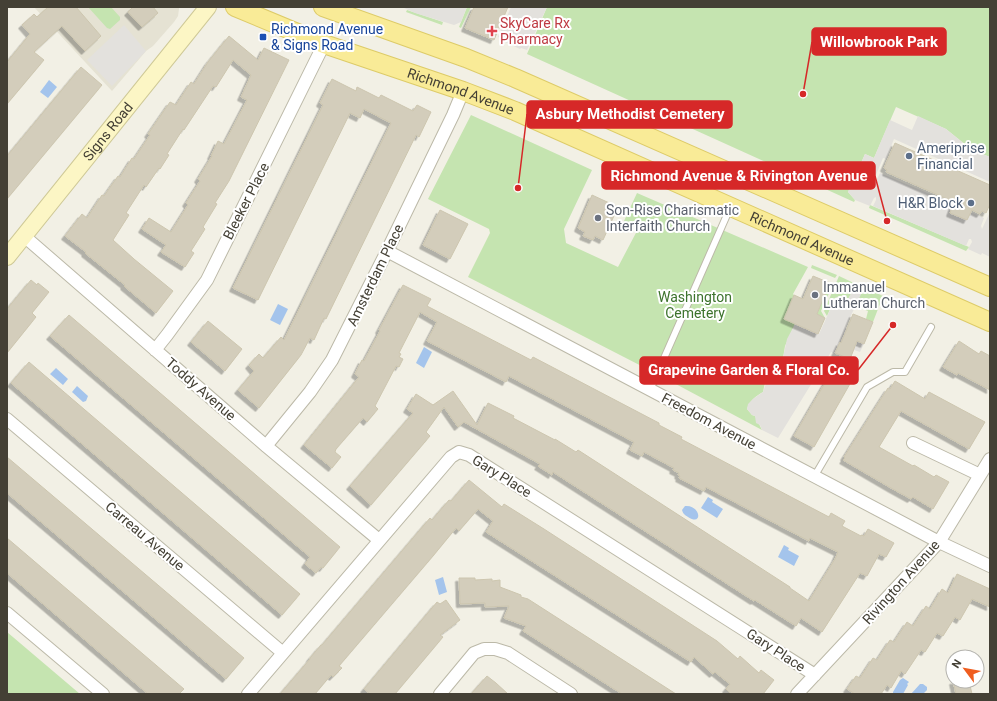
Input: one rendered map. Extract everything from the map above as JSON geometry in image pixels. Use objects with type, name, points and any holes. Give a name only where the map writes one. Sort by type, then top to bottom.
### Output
[{"type":"main road","name":"Richmond Avenue","points":[[235,7],[324,44],[463,91],[515,111],[990,322]]},
{"type":"main road","points":[[322,7],[466,58],[515,78],[990,287]]},
{"type":"street","name":"Signs Road","points":[[7,257],[208,7]]},
{"type":"street","name":"Bleeker Place","points":[[155,350],[206,280],[324,44]]},
{"type":"street","name":"Amsterdam Place","points":[[266,446],[306,398],[332,360],[387,252],[453,115],[463,91]]},
{"type":"street","name":"Toddy Avenue","points":[[24,236],[266,446],[378,540]]},
{"type":"street","name":"Freedom Avenue","points":[[387,252],[814,477],[939,542],[990,566]]},
{"type":"street","name":"Carreau Avenue","points":[[7,419],[283,653]]},
{"type":"street","points":[[913,443],[984,474]]},
{"type":"street","name":"Gary Place","points":[[248,694],[378,540],[451,457],[459,452],[469,455],[815,675]]},
{"type":"street","name":"Rivington Avenue","points":[[798,694],[939,542],[984,474],[990,459]]},
{"type":"street","points":[[7,613],[103,694]]},
{"type":"street","points":[[440,694],[474,653],[484,649],[495,649],[508,653],[571,694]]},
{"type":"lane","points":[[650,390],[730,207]]},
{"type":"lane","points":[[814,477],[867,387],[893,372],[905,372],[931,327]]},
{"type":"shaded area","points":[[34,7],[179,7],[179,9],[178,16],[174,22],[153,46],[146,51],[112,91]]},
{"type":"shaded area","points":[[402,7],[467,7],[461,22],[454,25],[415,13]]},
{"type":"shaded area","points":[[511,7],[547,7],[527,50],[520,49],[498,37]]},
{"type":"shaded area","points":[[124,25],[146,51],[112,86],[87,60]]},
{"type":"shaded area","points":[[918,116],[946,129],[972,150],[990,157],[990,182],[894,139],[886,159],[883,158],[873,182],[875,183],[880,173],[949,202],[984,218],[981,226],[982,229],[990,212],[990,257],[968,249],[972,242],[971,239],[969,239],[966,246],[873,206],[876,197],[870,206],[855,200],[848,192],[865,154],[874,158],[890,120],[912,130]]},
{"type":"shaded area","points":[[855,286],[863,290],[845,328],[855,332],[852,339],[864,344],[860,352],[854,350],[850,360],[831,352],[778,438],[762,430],[760,425],[756,423],[755,416],[752,415],[747,409],[748,404],[763,392],[768,378],[781,363],[787,339],[795,324],[819,334],[836,297],[848,299]]},
{"type":"green space","points":[[88,7],[111,7],[120,17],[120,20],[110,29],[107,28]]},
{"type":"green space","points":[[467,7],[471,7],[461,28],[459,27]]},
{"type":"green space","points":[[547,7],[990,7],[990,157],[972,150],[946,129],[896,107],[874,158],[865,154],[848,192],[855,200],[854,202],[527,54]]},
{"type":"green space","points":[[407,10],[443,22],[442,25],[406,12]]},
{"type":"green space","name":"Washington Cemetery","points":[[471,115],[592,170],[564,229],[566,243],[618,267],[638,229],[624,221],[637,193],[808,267],[793,294],[794,295],[784,319],[795,324],[785,346],[781,363],[765,382],[763,392],[753,399],[747,409],[752,415],[755,416],[762,430],[657,374],[468,277],[490,233],[489,229],[428,199]]},
{"type":"green space","points":[[870,205],[969,247],[966,251],[869,208]]},
{"type":"green space","points":[[812,265],[837,275],[835,278],[811,268]]},
{"type":"green space","points":[[839,276],[856,284],[849,298],[835,298],[827,316],[824,311]]},
{"type":"green space","points":[[864,287],[883,296],[873,322],[866,319],[868,311],[855,306]]},
{"type":"green space","points":[[827,289],[830,291],[821,311],[825,318],[817,314]]},
{"type":"green space","points":[[7,632],[80,694],[7,694]]},
{"type":"water","points":[[49,80],[57,87],[48,98],[40,92]]},
{"type":"water","points":[[278,304],[288,309],[280,325],[270,320]]},
{"type":"water","points":[[424,347],[432,352],[424,368],[416,363]]},
{"type":"water","points":[[56,368],[68,379],[63,385],[50,374]]},
{"type":"water","points":[[77,386],[88,396],[86,401],[83,402],[72,392]]},
{"type":"water","points":[[708,497],[713,500],[712,502],[723,509],[717,518],[701,508]]},
{"type":"water","points":[[685,506],[690,506],[697,511],[698,517],[696,519],[688,517],[684,513],[682,510]]},
{"type":"water","points":[[784,545],[789,548],[788,550],[799,556],[794,566],[778,557]]},
{"type":"water","points":[[443,577],[447,592],[439,595],[435,580]]},
{"type":"water","points":[[903,678],[909,682],[903,694],[893,694],[900,680]]},
{"type":"water","points":[[920,684],[927,687],[927,690],[923,694],[911,694]]},
{"type":"building","points":[[48,7],[76,7],[101,36],[85,51],[62,26],[34,52],[44,60],[7,104],[7,62],[30,34],[22,25],[34,14],[37,17]]},
{"type":"building","points":[[133,7],[153,7],[158,13],[142,27],[128,12]]},
{"type":"building","points":[[474,7],[508,7],[494,40],[465,28]]},
{"type":"building","points":[[229,36],[258,60],[264,48],[289,60],[229,181],[215,203],[217,204],[203,227],[205,229],[191,251],[194,253],[185,267],[161,252],[166,245],[142,229],[149,218],[171,232],[188,205],[186,203],[200,181],[198,179],[212,156],[218,141],[224,144],[247,100],[241,97],[251,75],[233,60],[216,87],[213,86],[184,130],[183,129],[167,154],[169,155],[160,169],[159,168],[146,187],[144,185],[126,213],[129,215],[113,240],[173,291],[156,313],[124,286],[125,285],[85,253],[86,252],[65,236],[82,214],[87,218],[102,195],[104,196],[118,176],[120,177],[132,158],[134,159],[150,135],[148,134],[170,102],[176,105],[191,82],[194,84],[208,62]]},
{"type":"building","points":[[81,67],[102,85],[7,199],[7,156]]},
{"type":"building","points":[[332,79],[356,91],[357,87],[379,98],[381,95],[413,111],[417,105],[431,112],[419,137],[416,135],[326,319],[324,318],[314,340],[310,338],[301,355],[259,408],[238,390],[254,371],[249,365],[259,354],[263,358],[281,337],[284,340],[391,123],[364,109],[360,118],[350,113],[258,300],[233,288],[323,105],[320,103]]},
{"type":"building","points":[[895,143],[990,185],[990,204],[986,213],[982,211],[980,214],[972,210],[967,220],[950,213],[954,202],[886,172],[887,170],[884,168]]},
{"type":"building","name":"Son-Rise Charismatic Interfaith Church","points":[[592,195],[618,207],[603,240],[595,236],[593,240],[583,236],[585,232],[578,228]]},
{"type":"building","points":[[440,210],[468,224],[450,259],[423,245]]},
{"type":"building","points":[[813,276],[830,283],[817,314],[825,318],[818,334],[784,319],[794,295],[803,299]]},
{"type":"building","points":[[31,280],[37,285],[38,283],[49,292],[32,313],[36,317],[7,353],[7,309]]},
{"type":"building","points":[[403,285],[431,299],[427,306],[531,360],[533,357],[659,423],[659,425],[682,437],[681,439],[829,517],[831,513],[845,521],[842,526],[861,536],[864,536],[868,529],[894,543],[886,557],[879,554],[867,576],[860,573],[822,632],[801,618],[796,626],[755,600],[754,601],[553,472],[552,475],[538,466],[540,464],[464,422],[458,427],[444,407],[426,432],[430,436],[371,505],[350,486],[413,413],[407,409],[416,394],[433,405],[453,391],[477,425],[488,403],[514,416],[513,418],[555,439],[576,452],[578,450],[790,587],[809,601],[838,552],[810,538],[809,541],[706,487],[704,491],[679,478],[679,473],[673,470],[674,468],[644,452],[642,456],[630,450],[634,442],[509,376],[506,382],[427,341],[437,322],[420,312],[399,353],[401,354],[399,357],[403,359],[399,367],[396,366],[375,406],[378,409],[367,422],[363,418],[336,449],[335,452],[341,457],[332,468],[304,445],[359,377],[355,374],[362,360],[364,361]]},
{"type":"building","points":[[853,314],[873,322],[864,344],[857,341],[850,359],[835,353],[840,342],[841,343]]},
{"type":"building","points":[[69,315],[340,547],[323,568],[321,567],[316,573],[305,564],[310,557],[50,336]]},
{"type":"building","points":[[208,321],[242,349],[225,371],[191,342]]},
{"type":"building","points":[[959,341],[979,354],[981,351],[990,356],[990,390],[958,373],[957,375],[943,367]]},
{"type":"building","points":[[29,362],[300,594],[282,615],[11,383]]},
{"type":"building","points":[[832,371],[851,382],[814,447],[794,436]]},
{"type":"building","points":[[895,381],[925,399],[929,392],[985,422],[969,449],[901,411],[879,447],[934,477],[936,475],[949,482],[933,509],[913,497],[911,499],[843,460],[888,388],[890,389]]},
{"type":"building","points":[[7,457],[244,658],[226,679],[7,493]]},
{"type":"building","points":[[469,480],[502,507],[504,504],[544,529],[717,641],[738,659],[740,656],[759,673],[761,670],[774,680],[763,694],[731,694],[726,689],[730,684],[715,672],[713,674],[694,657],[691,662],[486,532],[493,521],[478,509],[459,531],[456,528],[339,666],[342,668],[333,677],[331,675],[315,694],[280,694],[430,518],[432,520]]},
{"type":"building","points":[[7,538],[184,689],[179,694],[148,694],[7,573]]},
{"type":"building","points":[[957,574],[990,589],[990,607],[972,599],[960,620],[955,617],[943,636],[937,633],[925,652],[921,650],[905,674],[901,671],[891,688],[887,685],[881,694],[855,694],[847,689],[856,676],[860,678],[873,658],[877,660],[890,640],[894,642],[907,622],[913,626],[926,606],[930,609],[942,589],[948,593]]},
{"type":"building","points":[[459,578],[475,578],[475,580],[492,579],[492,581],[500,580],[500,587],[528,599],[676,694],[622,694],[523,631],[526,626],[504,618],[509,606],[485,607],[485,603],[460,604]]},
{"type":"building","points":[[446,600],[460,620],[440,635],[443,637],[395,694],[370,694],[364,689],[437,602],[440,604]]},
{"type":"building","points":[[487,676],[496,683],[508,694],[471,694]]},
{"type":"building","points":[[955,689],[971,689],[972,694],[956,694]]},
{"type":"place","name":"SkyCare Rx Pharmacy","points":[[492,31]]},
{"type":"place","name":"Richmond Avenue & Signs Road","points":[[263,37]]},
{"type":"place","name":"Willowbrook Park","points":[[803,94]]},
{"type":"place","name":"Ameriprise Financial","points":[[909,156]]},
{"type":"place","name":"Asbury Methodist Cemetery","points":[[518,188]]},
{"type":"place","name":"H&R Block","points":[[971,203]]},
{"type":"place","name":"Son-Rise Charismatic Interfaith Church","points":[[598,218]]},
{"type":"place","name":"Richmond Avenue & Rivington Avenue","points":[[887,221]]},
{"type":"place","name":"Immanuel Lutheran Church","points":[[815,295]]},
{"type":"place","name":"Grapevine Garden & Floral Co.","points":[[893,325]]}]
